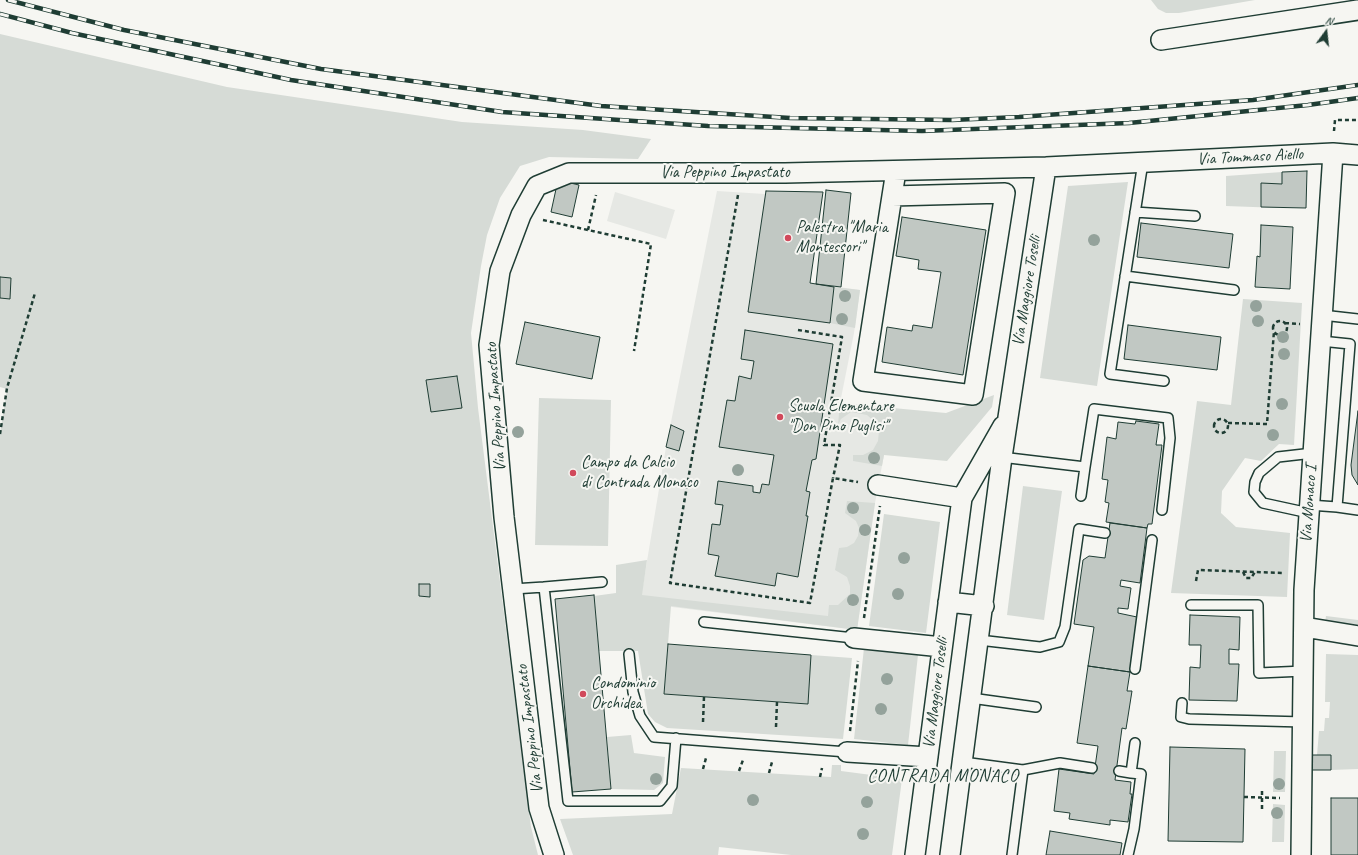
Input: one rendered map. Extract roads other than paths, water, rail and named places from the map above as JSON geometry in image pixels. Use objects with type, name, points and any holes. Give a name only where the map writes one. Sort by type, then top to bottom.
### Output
[{"type":"street","points":[[1161,40],[1358,10]]},
{"type":"street","name":"Via Tommaso Aiello","points":[[1046,167],[1333,153],[1358,155]]},
{"type":"street","name":"Via Monaco I","points":[[1301,855],[1305,574],[1333,153]]},
{"type":"street","name":"Via Peppino Impastato","points":[[554,855],[539,808],[504,517],[489,345],[500,271],[521,215],[537,186],[569,173],[785,173],[1046,167]]},
{"type":"street","name":"Via Maggiore Toselli","points":[[950,855],[984,606],[994,457],[1009,416],[1046,167]]},
{"type":"street","points":[[892,196],[1005,193],[973,395],[863,381],[892,196],[896,171]]},
{"type":"street","name":"Via Maggiore Toselli","points":[[915,855],[962,498],[994,457]]},
{"type":"street","points":[[878,485],[962,498]]},
{"type":"street","points":[[948,602],[984,606]]},
{"type":"street","points":[[1304,627],[1358,636]]},
{"type":"street","points":[[854,638],[942,647]]},
{"type":"street","points":[[848,742],[928,757]]},
{"type":"lane","points":[[1143,162],[1110,374],[1164,381]]},
{"type":"lane","points":[[1135,212],[1195,216]]},
{"type":"lane","points":[[1125,276],[1234,290]]},
{"type":"lane","points":[[1322,314],[1358,319]]},
{"type":"lane","points":[[1320,341],[1350,344],[1337,507]]},
{"type":"lane","points":[[1080,496],[1094,409],[1168,418],[1170,438],[1162,510]]},
{"type":"lane","points":[[1313,453],[1278,458],[1259,472],[1255,482],[1254,492],[1263,503],[1309,509],[1337,507],[1358,510]]},
{"type":"lane","points":[[994,457],[1085,467]]},
{"type":"lane","points":[[979,640],[1040,647],[1059,642],[1065,626],[1079,529],[1105,533]]},
{"type":"lane","points":[[1135,669],[1152,540]]},
{"type":"lane","points":[[513,589],[602,582]]},
{"type":"lane","points":[[544,587],[568,801],[660,801],[672,786],[676,738]]},
{"type":"lane","points":[[1191,604],[1258,605],[1258,672],[1304,671]]},
{"type":"lane","points":[[704,622],[854,638]]},
{"type":"lane","points":[[629,654],[633,692],[640,716],[654,737],[848,742]]},
{"type":"lane","points":[[972,698],[1036,707]]},
{"type":"lane","points":[[1182,703],[1181,717],[1189,719],[1304,722]]},
{"type":"lane","points":[[1131,773],[1135,743]]},
{"type":"lane","points":[[963,762],[1024,770],[1060,763],[1092,768]]},
{"type":"lane","points":[[1012,855],[1024,770]]},
{"type":"lane","points":[[1119,772],[1140,774],[1134,829],[1128,855]]},
{"type":"railway","points":[[8,0],[124,30],[321,69],[601,106],[790,118],[952,120],[1019,117],[1253,100],[1358,85]]},
{"type":"railway","points":[[0,14],[72,33],[291,80],[502,112],[708,126],[922,131],[1129,123],[1308,105],[1358,98]]},
{"type":"place","name":"Palestra \"Maria Montessori\"","points":[[788,238]]},
{"type":"place","name":"Scuola Elementare \"Don Pino Puglisi\"","points":[[780,417]]},
{"type":"place","name":"Campo da Calcio di Contrada Monaco","points":[[573,473]]},
{"type":"place","name":"Condominio Orchidea","points":[[583,694]]},
{"type":"district","name":"CONTRADA MONACO","points":[[943,776]]}]
